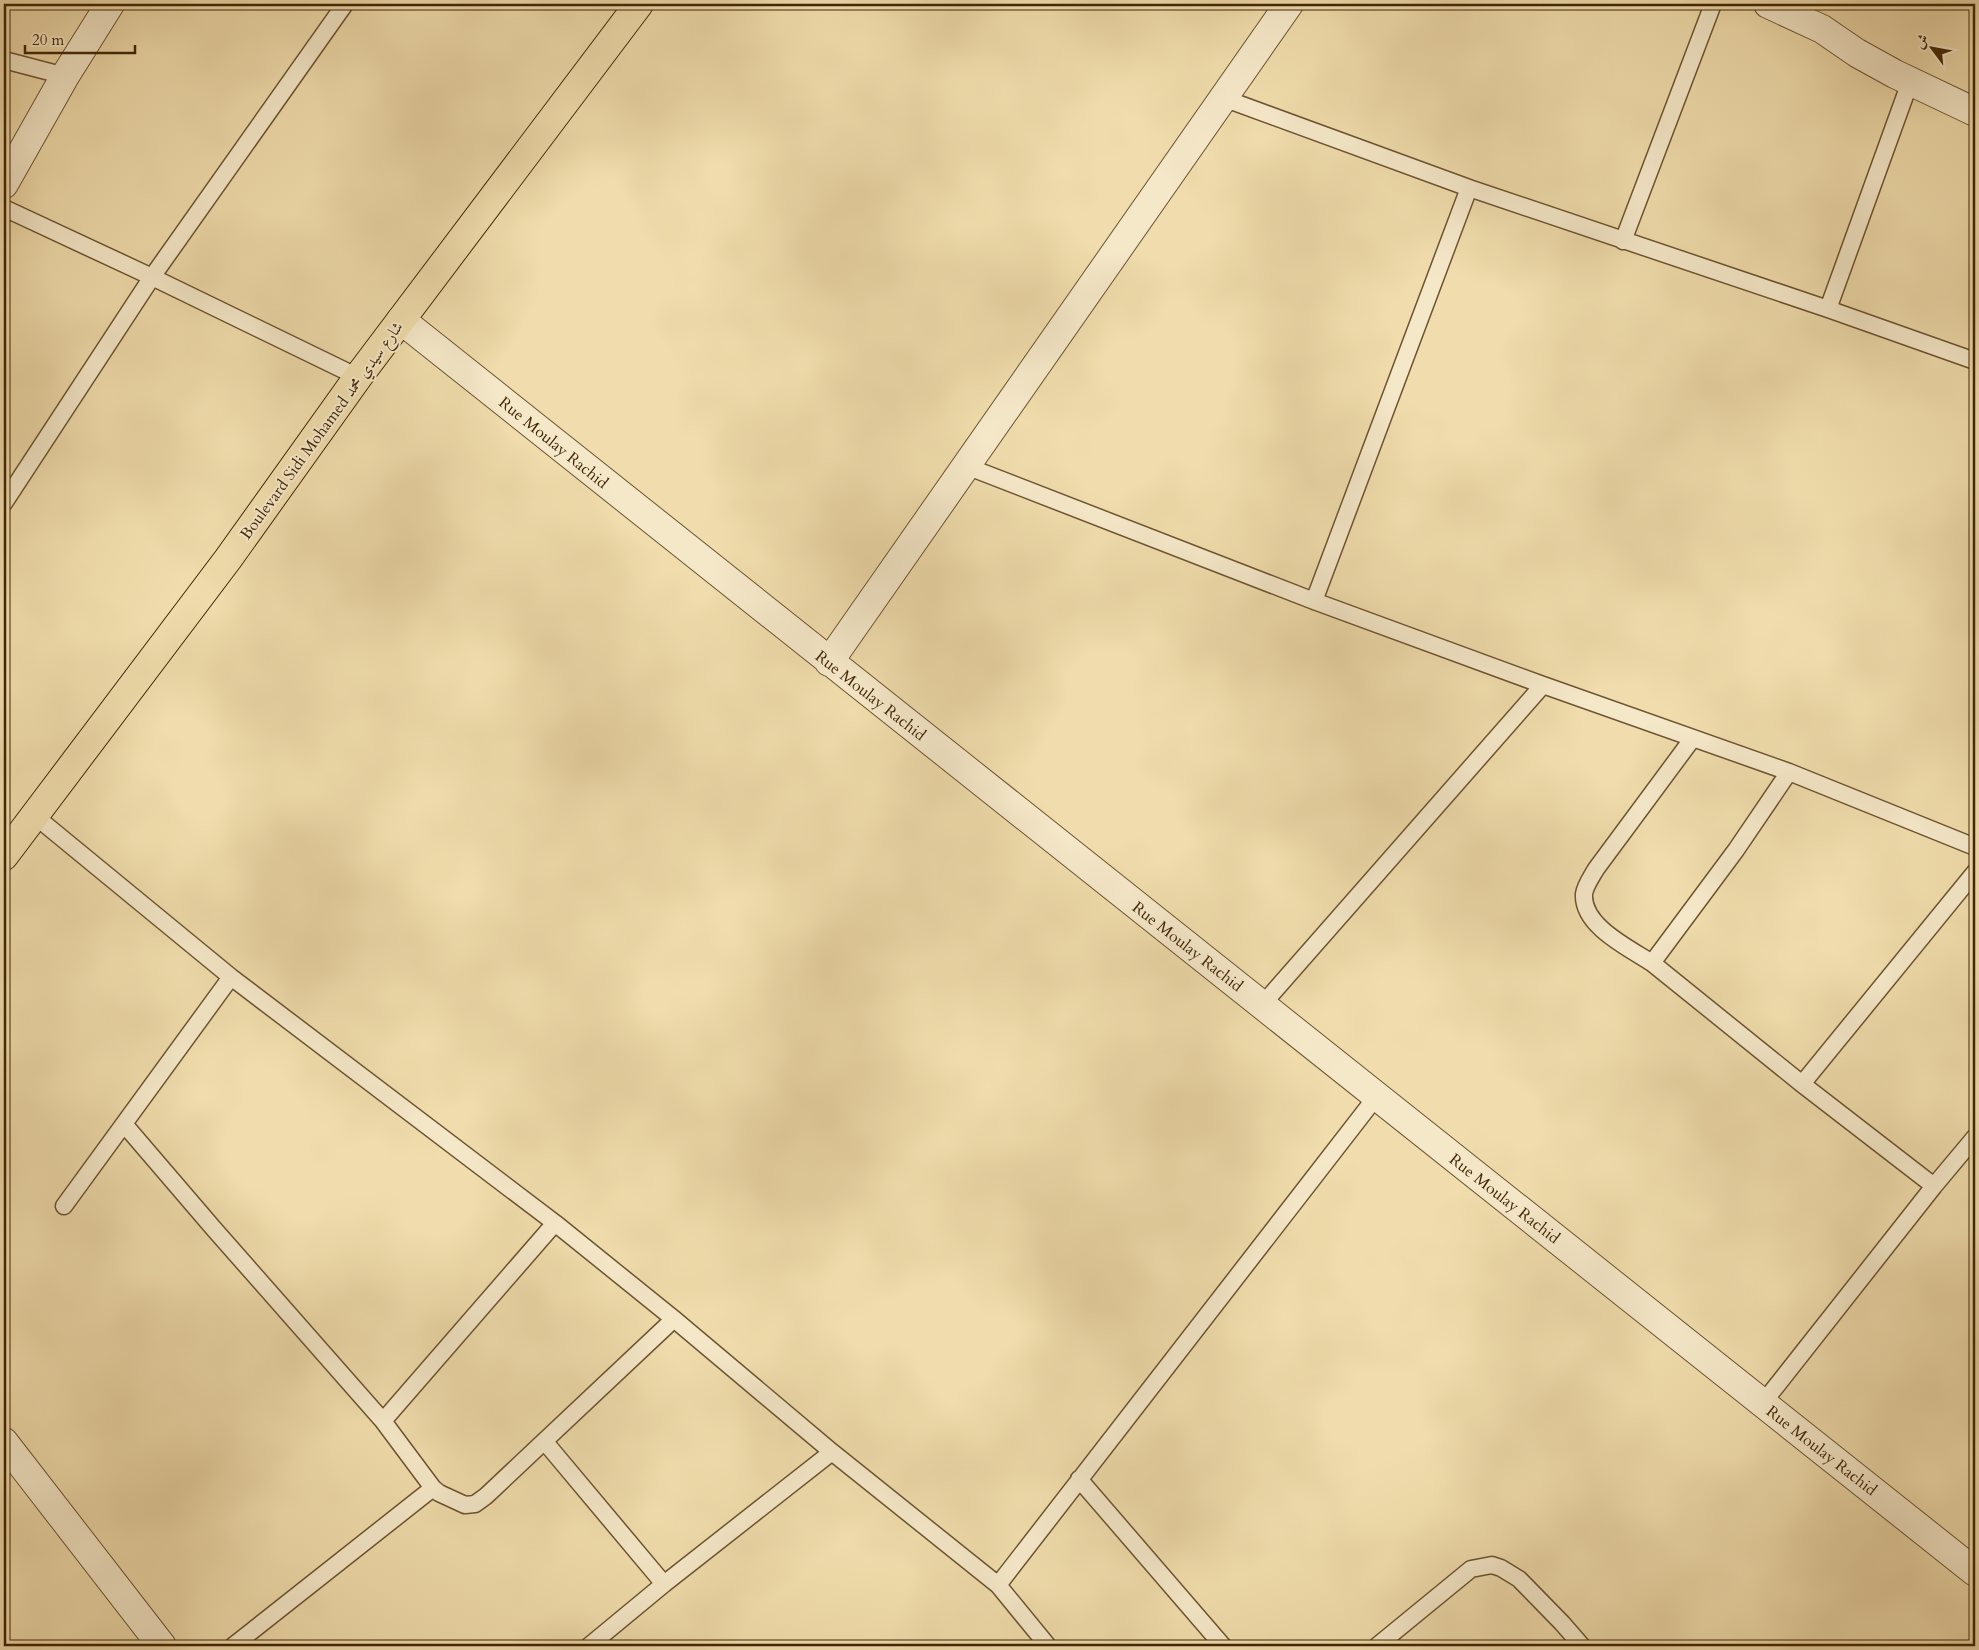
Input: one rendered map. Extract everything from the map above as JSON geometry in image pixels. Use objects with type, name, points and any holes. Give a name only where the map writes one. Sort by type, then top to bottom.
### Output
[{"type":"main road","name":"Boulevard Sidi Mohamed شارع سيدي محمد","points":[[4,856],[228,559],[400,320],[639,4]]},
{"type":"street","points":[[4,184],[65,76],[110,4]]},
{"type":"street","points":[[829,662],[1289,4]]},
{"type":"street","points":[[1768,4],[1822,30],[1910,82],[1975,112]]},
{"type":"street","name":"Rue Moulay Rachid","points":[[400,320],[1975,1572]]},
{"type":"street","points":[[4,1442],[162,1646]]},
{"type":"lane","points":[[4,503],[152,277],[345,4]]},
{"type":"lane","points":[[1623,241],[1713,4]]},
{"type":"lane","points":[[4,60],[65,76]]},
{"type":"lane","points":[[1828,309],[1910,82]]},
{"type":"lane","points":[[1223,98],[1469,188],[1828,309],[1975,361]]},
{"type":"lane","points":[[1314,601],[1469,188]]},
{"type":"lane","points":[[4,208],[358,377]]},
{"type":"lane","points":[[966,466],[1314,601],[1789,772],[1975,847]]},
{"type":"lane","points":[[1262,1005],[1543,685]]},
{"type":"lane","points":[[1693,738],[1596,869],[1584,892],[1586,908],[1599,928],[1652,963],[1802,1084],[1934,1186]]},
{"type":"lane","points":[[1652,963],[1736,850],[1789,772]]},
{"type":"lane","points":[[35,816],[231,977],[555,1223],[674,1319],[832,1452],[998,1585],[1048,1646]]},
{"type":"lane","points":[[1802,1084],[1975,872]]},
{"type":"lane","points":[[64,1206],[231,977]]},
{"type":"lane","points":[[998,1585],[1376,1097]]},
{"type":"lane","points":[[124,1124],[383,1421],[434,1488],[453,1501],[465,1505],[475,1504],[486,1496],[674,1319]]},
{"type":"lane","points":[[1763,1404],[1975,1136]]},
{"type":"lane","points":[[383,1421],[555,1223]]},
{"type":"lane","points":[[545,1442],[664,1584]]},
{"type":"lane","points":[[589,1646],[664,1584],[832,1452]]},
{"type":"lane","points":[[1079,1478],[1223,1646]]},
{"type":"lane","points":[[233,1646],[434,1488]]},
{"type":"lane","points":[[1377,1646],[1471,1569],[1492,1565],[1519,1579],[1582,1646]]}]
